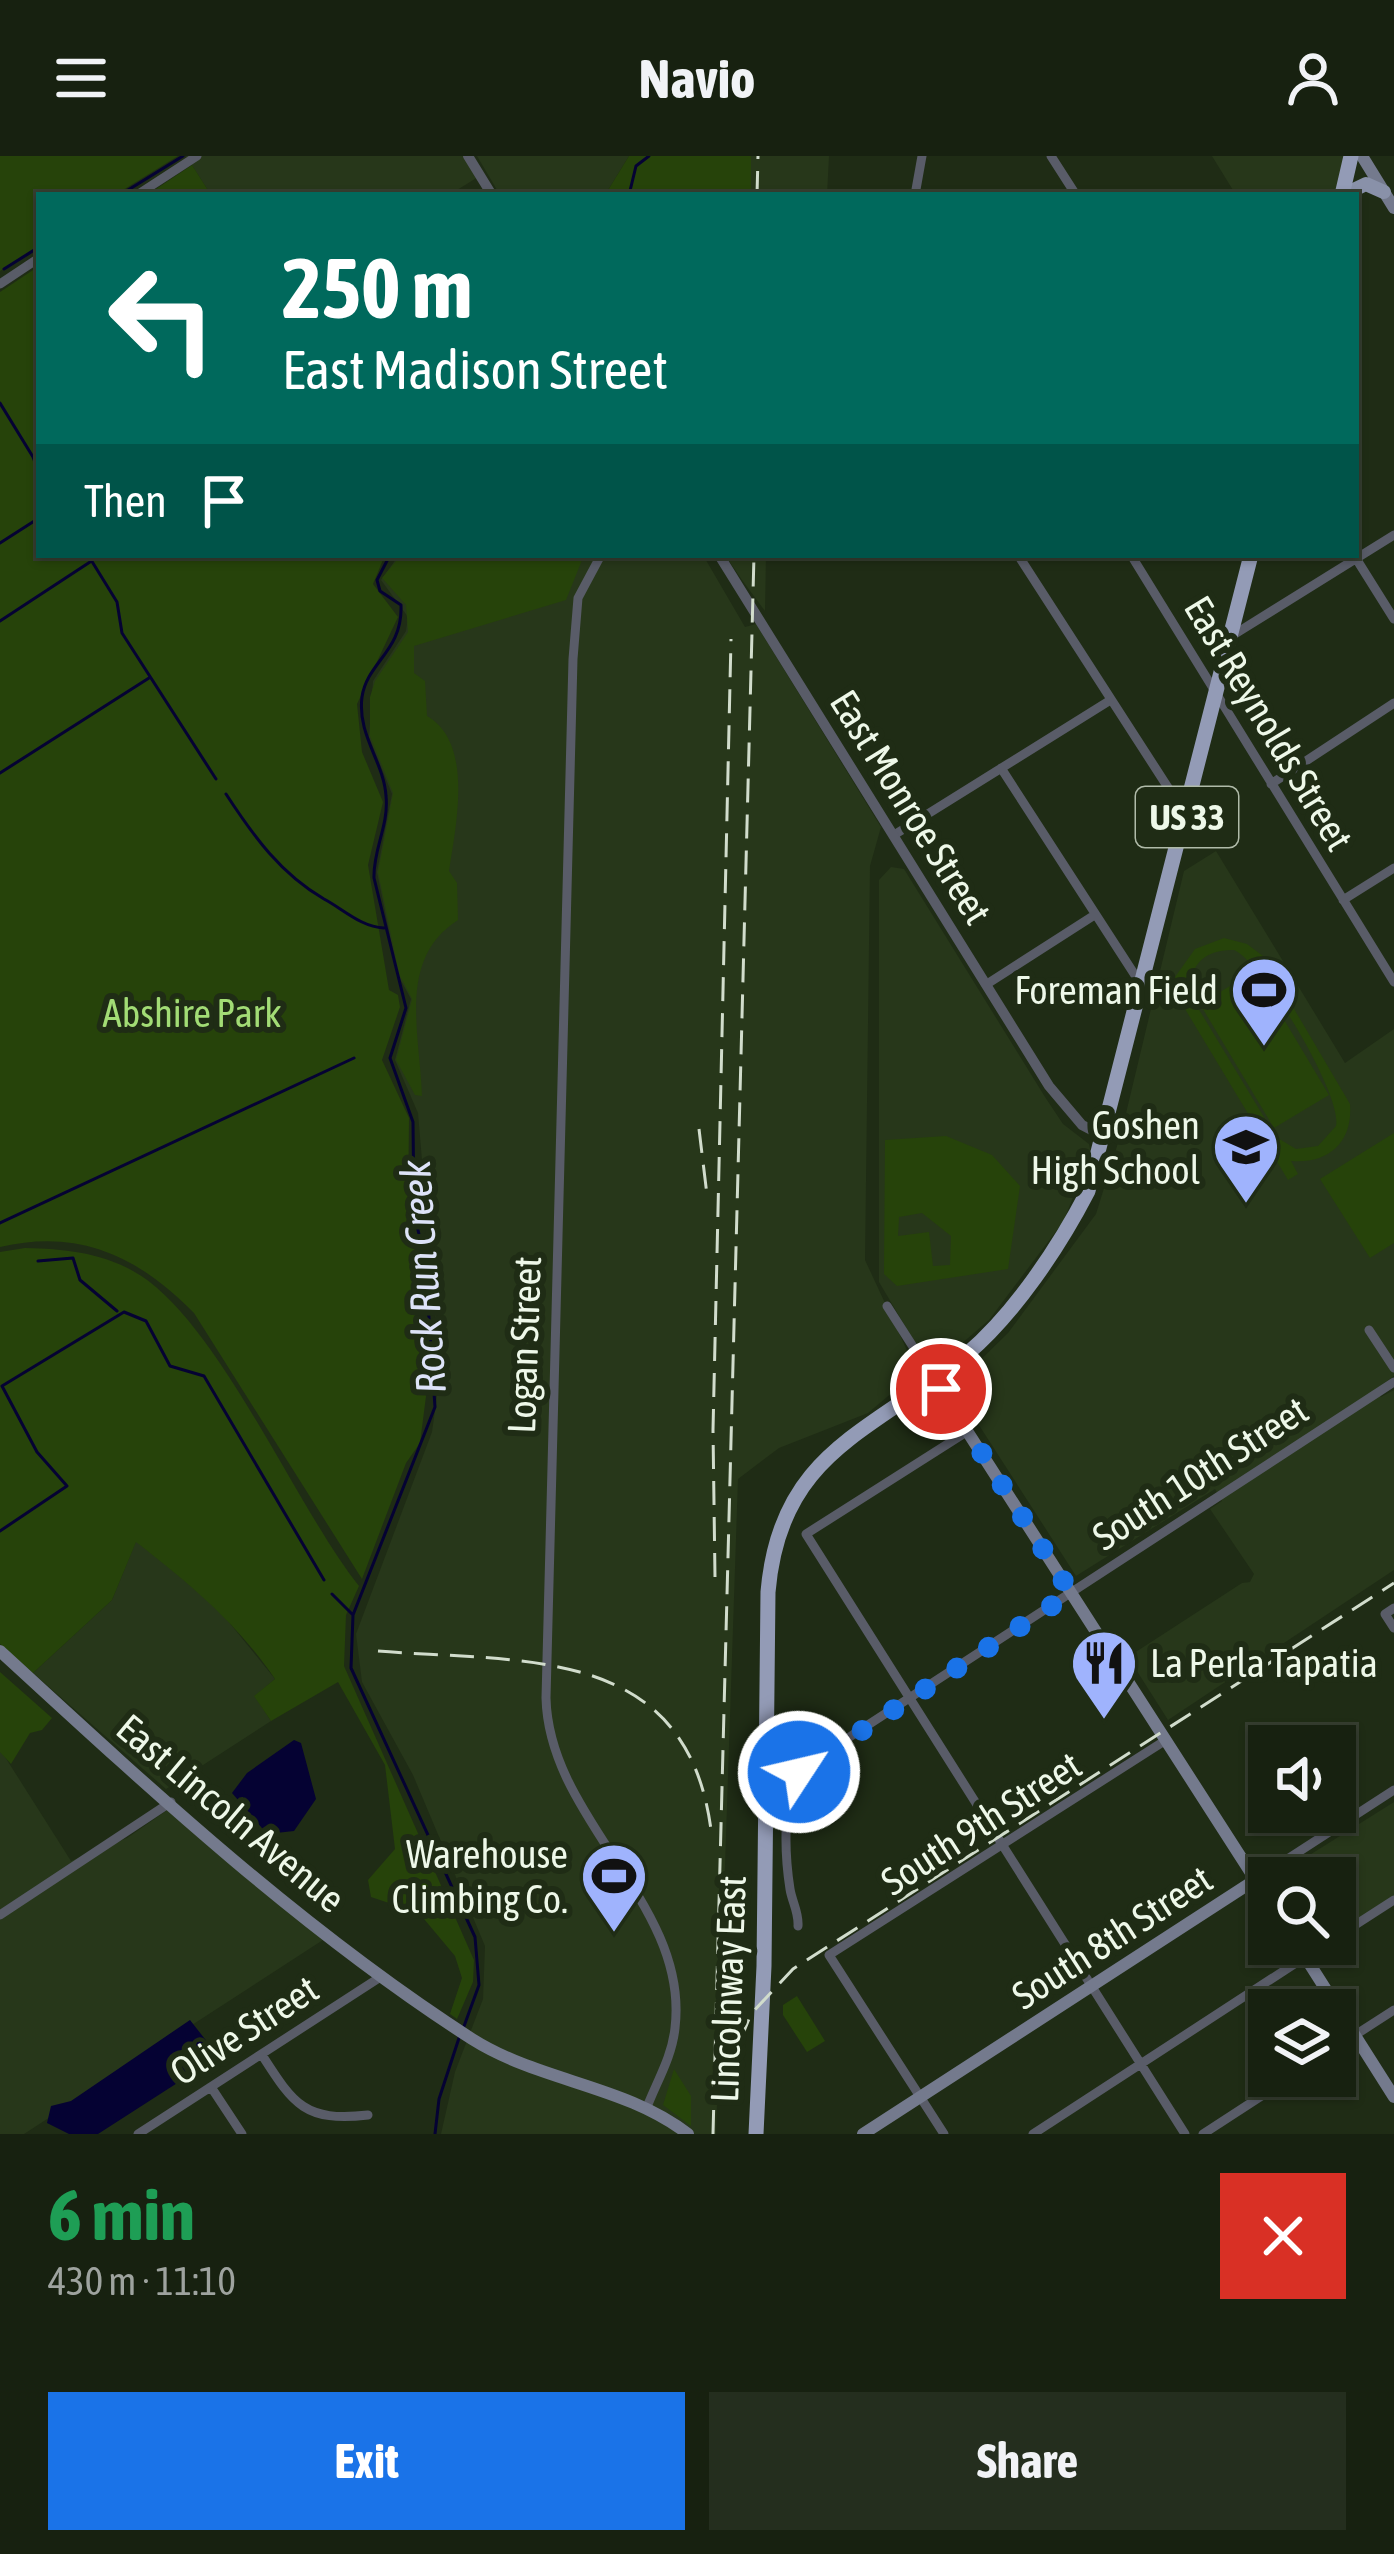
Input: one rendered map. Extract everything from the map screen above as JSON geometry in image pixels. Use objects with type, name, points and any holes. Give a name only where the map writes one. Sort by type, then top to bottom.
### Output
[{"type":"highway","points":[[1343,192],[1351,156]]},
{"type":"highway","name":"Lincolnway East","points":[[756,2134],[764,1966],[768,1592],[775,1542],[794,1496],[824,1457],[978,1343],[1036,1271],[1088,1191],[1106,1137],[1249,558]]},
{"type":"main road","points":[[1362,156],[1394,208]]},
{"type":"main road","points":[[1349,192],[1366,184],[1384,192]]},
{"type":"main road","points":[[933,1378],[1248,1869]]},
{"type":"main road","name":"East Lincoln Avenue","points":[[0,1651],[171,1802],[382,1976],[444,2020],[532,2071],[647,2107],[688,2134]]},
{"type":"main road","name":"South 8th Street","points":[[863,2134],[1248,1885]]},
{"type":"main road","points":[[1356,2038],[1394,2097]]},
{"type":"street","points":[[141,192],[197,156]]},
{"type":"street","points":[[468,156],[490,192]]},
{"type":"street","points":[[916,192],[922,156]]},
{"type":"street","points":[[1051,156],[1074,192]]},
{"type":"street","points":[[0,284],[36,260]]},
{"type":"street","points":[[1230,637],[1394,535]]},
{"type":"street","name":"Logan Street","points":[[600,558],[578,598],[573,658],[546,1722],[568,1782],[671,1964],[677,2003],[672,2048],[647,2107]]},
{"type":"street","name":"East Monroe Street","points":[[721,558],[1063,1106],[1082,1125],[1106,1137]]},
{"type":"street","points":[[1020,558],[1187,817]]},
{"type":"street","name":"East Reynolds Street","points":[[1132,558],[1394,982]]},
{"type":"street","points":[[1351,558],[1357,560],[1394,619]]},
{"type":"street","points":[[894,835],[1109,701]]},
{"type":"street","points":[[1271,784],[1394,703]]},
{"type":"street","points":[[1001,768],[1142,986]]},
{"type":"street","points":[[1343,900],[1394,868]]},
{"type":"street","points":[[987,984],[1093,916]]},
{"type":"street","points":[[887,1306],[933,1378]]},
{"type":"street","points":[[1369,1330],[1394,1368]]},
{"type":"street","name":"South 10th Street","points":[[798,1926],[789,1885],[789,1833],[790,1792],[799,1772],[1394,1382]]},
{"type":"street","points":[[968,1431],[806,1534],[1185,2134]]},
{"type":"street","points":[[1390,1611],[1394,1628]]},
{"type":"street","name":"South 9th Street","points":[[920,2097],[829,1955],[1166,1740]]},
{"type":"street","name":"South 8th Street","points":[[1291,1857],[1394,1790]]},
{"type":"street","points":[[0,1915],[171,1802]]},
{"type":"street","points":[[1356,1924],[1394,1900]]},
{"type":"street","points":[[1033,2134],[1293,1965]]},
{"type":"street","name":"Olive Street","points":[[138,2134],[382,1976]]},
{"type":"street","points":[[1356,2035],[1394,2010]]},
{"type":"street","points":[[262,2055],[305,2110],[330,2117],[368,2115]]},
{"type":"street","points":[[212,2087],[242,2134]]},
{"type":"street","points":[[920,2097],[944,2134]]},
{"type":"street","points":[[1203,2134],[1260,2097]]},
{"type":"shaded area","points":[[186,156],[464,156],[478,177],[454,192],[209,192]]},
{"type":"shaded area","points":[[477,156],[629,156],[607,192],[498,192]]},
{"type":"shaded area","points":[[751,156],[829,156],[827,192],[750,192]]},
{"type":"shaded area","points":[[1212,156],[1351,156],[1342,192],[1234,192]]},
{"type":"shaded area","points":[[397,558],[705,558],[745,627],[756,624],[881,827],[870,866],[865,1260],[911,1359],[912,1376],[868,1413],[779,1448],[738,1479],[716,2134],[441,2134],[455,2072],[483,1999],[485,1946],[413,1775],[362,1682],[356,1634],[432,1432],[440,1374],[418,1113],[395,1060],[411,999],[398,975],[377,872],[392,794],[369,737],[373,681],[406,631],[408,617],[381,580]]},
{"type":"shaded area","points":[[727,558],[766,558],[765,611]]},
{"type":"shaded area","name":"Goshen High School","points":[[1216,851],[1345,1063],[1394,1029],[1394,1376],[1376,1389],[1381,1397],[1394,1390],[1394,1570],[1168,1720],[1128,1657],[1250,1582],[1254,1574],[1210,1509],[1222,1501],[1215,1489],[1076,1576],[957,1391],[963,1377],[1008,1333],[1096,1214],[1122,1130],[1184,871]]},
{"type":"shaded area","points":[[891,867],[904,869],[1045,1097],[1063,1124],[1089,1144],[1091,1153],[1063,1222],[989,1320],[946,1357],[917,1346],[879,1282],[879,880]]},
{"type":"shaded area","points":[[136,1541],[211,1600],[275,1679],[255,1696],[271,1721],[166,1789],[33,1673],[112,1600]]},
{"type":"shaded area","points":[[294,1740],[301,1743],[316,1799],[294,1831],[267,1834],[232,1793],[247,1773]]},
{"type":"shaded area","points":[[0,1749],[71,1861],[127,1838],[169,1809],[326,1938],[24,2134],[0,2134]]},
{"type":"shaded area","points":[[1394,1802],[1394,1896],[1356,1920],[1356,1857],[1306,1857],[1345,1833],[1356,1833],[1356,1826]]},
{"type":"shaded area","points":[[190,2020],[215,2052],[213,2060],[98,2134],[69,2134],[47,2123],[51,2106],[71,2101]]},
{"type":"green space","points":[[0,156],[178,156],[120,192],[36,192],[36,247],[0,271]]},
{"type":"green space","points":[[629,156],[751,156],[751,192],[607,192]]},
{"type":"green space","points":[[192,165],[209,192],[152,192]]},
{"type":"green space","name":"Abshire Park","points":[[36,268],[36,558],[384,558],[373,584],[398,617],[357,704],[362,752],[383,802],[368,865],[389,990],[398,995],[400,1007],[382,1060],[409,1118],[408,1211],[421,1262],[429,1373],[420,1443],[406,1463],[362,1579],[194,1313],[173,1293],[130,1262],[82,1245],[56,1241],[0,1247],[0,292]]},
{"type":"green space","points":[[399,558],[583,558],[566,600],[414,646],[414,673],[425,681],[427,716],[442,728],[451,745],[458,786],[449,871],[457,883],[458,920],[426,955],[416,999],[422,1096],[415,1095],[396,1060],[412,999],[399,974],[378,872],[393,793],[370,736],[370,697],[375,681],[408,632],[406,605],[382,578]]},
{"type":"green space","points":[[1224,938],[1247,944],[1263,956],[1350,1104],[1347,1130],[1336,1148],[1316,1159],[1291,1161],[1298,1174],[1288,1180],[1170,984],[1195,949]],"holes":[[[1234,950],[1281,1003],[1327,1088],[1336,1126],[1318,1146],[1296,1149],[1276,1137],[1192,998],[1194,969],[1206,957]]]},
{"type":"green space","name":"Foreman Field","points":[[1255,971],[1329,1095],[1274,1128],[1200,1004]]},
{"type":"green space","points":[[1394,1133],[1394,1243],[1370,1258],[1320,1179]]},
{"type":"green space","points":[[946,1136],[992,1155],[1020,1186],[1008,1269],[897,1286],[884,1274],[885,1140]],"holes":[[[922,1213],[951,1236],[950,1265],[933,1266],[929,1232],[898,1236],[899,1217]]]},
{"type":"green space","points":[[25,1248],[107,1260],[133,1271],[164,1294],[224,1369],[359,1586],[346,1615],[344,1666],[474,1960],[473,1982],[457,2019],[450,2014],[462,1978],[455,1956],[419,1913],[371,1897],[368,1880],[395,1849],[385,1765],[338,1682],[271,1721],[254,1696],[275,1679],[260,1658],[211,1605],[136,1542],[112,1600],[33,1673],[0,1644],[0,1252]]},
{"type":"green space","points":[[0,1672],[52,1718],[42,1730],[30,1733],[11,1764],[0,1752]]},
{"type":"green space","points":[[797,1996],[825,2041],[807,2052],[783,2015],[783,2005]]},
{"type":"green space","points":[[674,2069],[691,2096],[691,2126],[663,2105]]},
{"type":"waterway","points":[[125,192],[183,156]]},
{"type":"waterway","name":"Rock Run Creek","points":[[630,192],[636,166],[649,156]]},
{"type":"waterway","points":[[4,269],[36,249]]},
{"type":"waterway","points":[[0,403],[33,457]]},
{"type":"waterway","points":[[36,454],[36,465]]},
{"type":"waterway","points":[[0,543],[36,520]]},
{"type":"waterway","points":[[90,558],[117,602],[122,633],[216,779]]},
{"type":"waterway","name":"Rock Run Creek","points":[[388,558],[377,580],[380,591],[401,605],[400,621],[391,645],[365,685],[362,711],[386,796],[374,878],[406,1008],[390,1058],[413,1122],[414,1213],[425,1260],[435,1407],[353,1615],[351,1668],[475,1937],[479,1985],[463,2029]]},
{"type":"waterway","points":[[0,621],[90,562]]},
{"type":"waterway","points":[[0,773],[149,678]]},
{"type":"waterway","points":[[226,794],[258,840],[294,878],[360,921],[384,928]]},
{"type":"waterway","points":[[0,1223],[354,1058]]},
{"type":"waterway","points":[[38,1261],[73,1258],[80,1280],[117,1311]]},
{"type":"waterway","points":[[0,1531],[67,1486],[37,1452],[2,1386],[124,1312],[146,1321],[170,1366],[204,1376],[324,1580]]},
{"type":"waterway","points":[[332,1594],[352,1614]]},
{"type":"waterway","name":"Rock Run Creek","points":[[435,2134],[439,2099],[459,2038]]},
{"type":"railway","points":[[757,192],[758,156]]},
{"type":"railway","points":[[713,2134],[754,558]]},
{"type":"railway","points":[[715,1577],[713,1430],[731,639]]},
{"type":"railway","points":[[699,1129],[707,1195]]},
{"type":"railway","points":[[726,2075],[751,2014],[793,1969],[1394,1583]]},
{"type":"railway","points":[[378,1651],[543,1664],[592,1676],[636,1696],[672,1728],[698,1774],[712,1838]]},
{"type":"place","name":"Foreman Field","points":[[1264,1049]]},
{"type":"place","name":"Goshen High School","points":[[1246,1206]]},
{"type":"place","name":"La Perla Tapatia","points":[[1104,1722]]},
{"type":"place","name":"Warehouse Climbing Co.","points":[[614,1935]]},
{"type":"route","points":[[799,1772],[1071,1593],[941,1389]]}]
